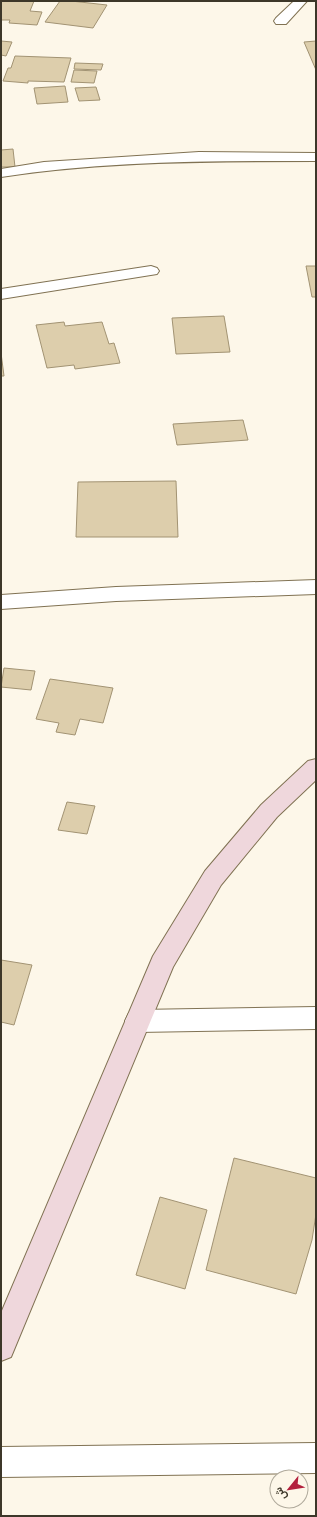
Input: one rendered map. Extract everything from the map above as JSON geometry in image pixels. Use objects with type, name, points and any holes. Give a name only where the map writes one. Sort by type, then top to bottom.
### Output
[{"type":"main road","points":[[1,1347],[162,963],[213,878],[269,811],[316,767]]},
{"type":"street","points":[[280,21],[301,1]]},
{"type":"street","points":[[1,173],[44,166],[199,156],[316,157]]},
{"type":"street","points":[[1,294],[151,271]]},
{"type":"street","points":[[1,602],[116,594],[316,587]]},
{"type":"street","points":[[138,1021],[316,1018]]},
{"type":"street","points":[[1,1462],[316,1458]]},
{"type":"building","points":[[1,1],[34,1],[30,11],[42,12],[37,25],[9,23],[10,20],[1,20]]},
{"type":"building","points":[[60,1],[107,5],[93,28],[45,22]]},
{"type":"building","points":[[1,41],[12,42],[6,56],[1,55]]},
{"type":"building","points":[[316,41],[316,70],[304,42]]},
{"type":"building","points":[[15,56],[71,58],[64,82],[28,81],[28,83],[3,81],[8,68],[11,68]]},
{"type":"building","points":[[75,63],[103,64],[101,70],[74,69]]},
{"type":"building","points":[[74,70],[97,71],[94,83],[71,82]]},
{"type":"building","points":[[65,86],[68,102],[37,104],[34,88]]},
{"type":"building","points":[[96,87],[100,100],[79,101],[75,88]]},
{"type":"building","points":[[13,149],[15,167],[1,167],[1,150]]},
{"type":"building","points":[[306,266],[316,266],[316,297],[312,297]]},
{"type":"building","points":[[224,316],[230,352],[176,354],[172,318]]},
{"type":"building","points":[[64,322],[65,326],[102,322],[109,344],[114,343],[120,363],[75,369],[74,365],[47,368],[36,325]]},
{"type":"building","points":[[1,353],[4,376],[1,376]]},
{"type":"building","points":[[243,420],[248,440],[177,445],[173,424]]},
{"type":"building","points":[[176,481],[178,537],[76,537],[78,482]]},
{"type":"building","points":[[4,668],[35,671],[31,690],[1,687]]},
{"type":"building","points":[[50,679],[113,688],[103,723],[80,719],[75,735],[56,732],[59,723],[36,719]]},
{"type":"building","points":[[67,802],[95,806],[87,834],[58,830]]},
{"type":"building","points":[[1,960],[32,965],[14,1025],[1,1022]]},
{"type":"building","points":[[234,1158],[316,1178],[316,1214],[312,1240],[296,1294],[206,1270]]},
{"type":"building","points":[[160,1197],[207,1210],[185,1289],[136,1275]]}]
